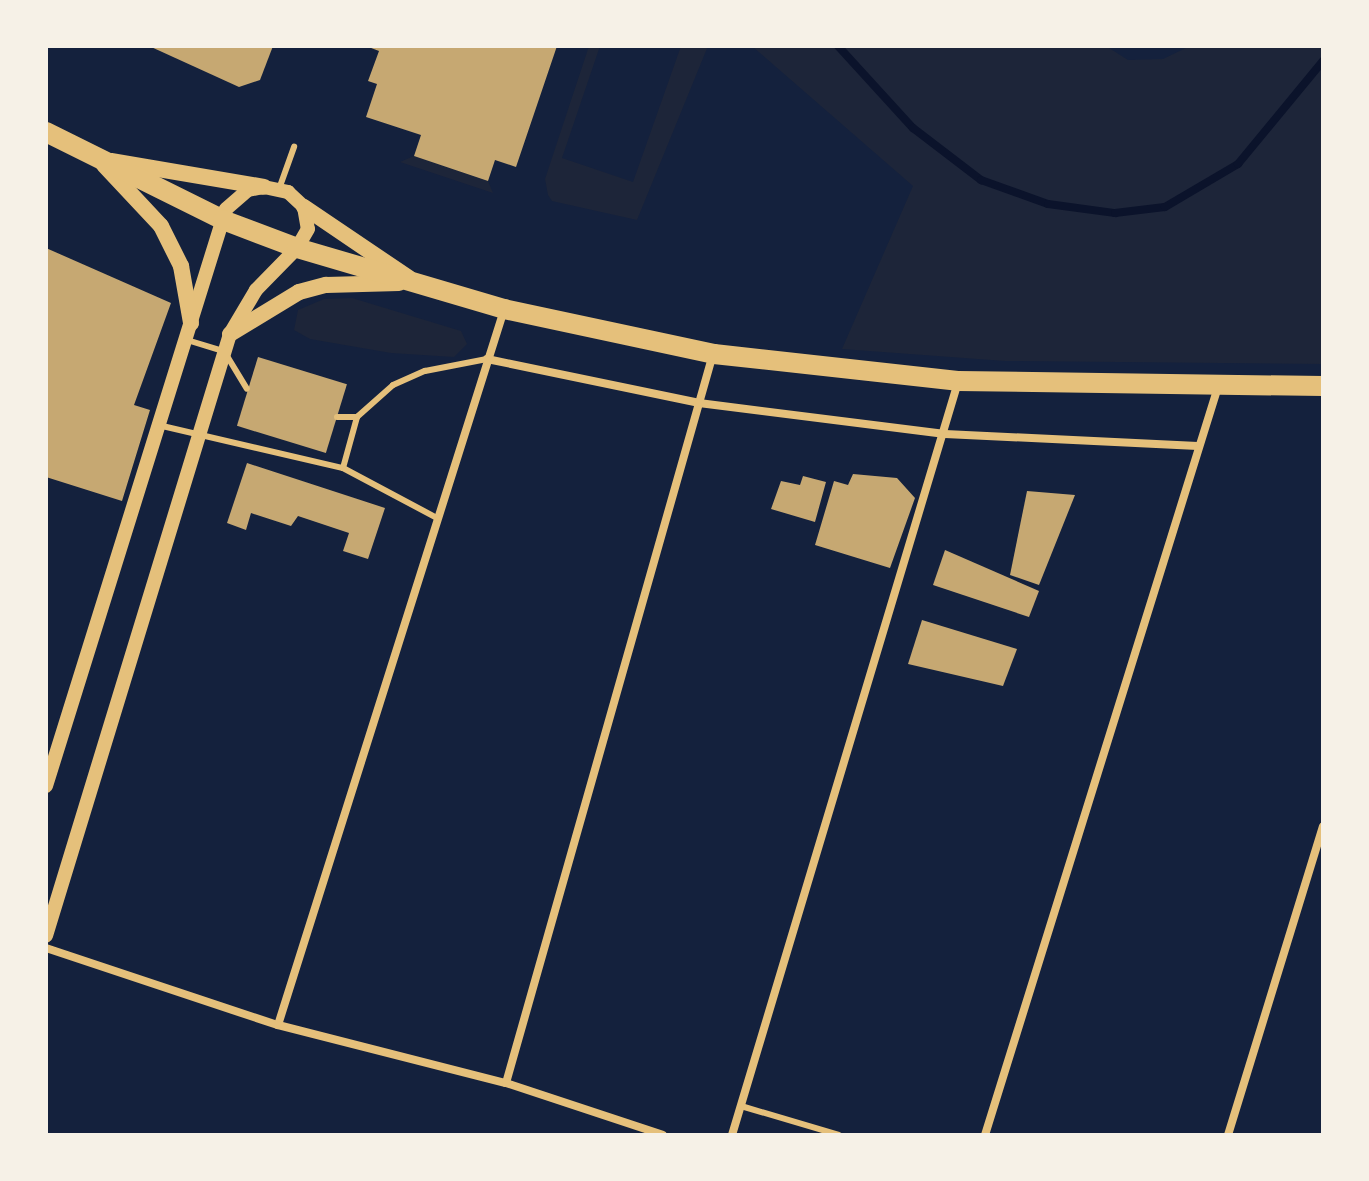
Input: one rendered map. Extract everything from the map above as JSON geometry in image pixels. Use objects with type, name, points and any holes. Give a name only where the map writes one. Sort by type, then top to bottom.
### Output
[{"type":"main road","points":[[46,132],[223,220],[297,248],[504,309],[714,354],[958,381],[1323,386]]},
{"type":"main road","points":[[98,159],[271,188]]},
{"type":"main road","points":[[98,159],[161,226],[181,266],[191,323]]},
{"type":"main road","points":[[304,207],[417,283]]},
{"type":"main road","points":[[230,334],[299,292],[358,282],[417,283]]},
{"type":"street","points":[[46,786],[223,220],[237,195],[271,188],[304,207],[308,229],[297,248],[256,290],[230,334],[46,936]]},
{"type":"street","points":[[278,1025],[435,517],[504,309]]},
{"type":"street","points":[[506,1083],[714,354]]},
{"type":"street","points":[[487,359],[699,403],[945,434],[1198,446]]},
{"type":"street","points":[[732,1135],[945,434],[958,381]]},
{"type":"street","points":[[985,1135],[1218,385]]},
{"type":"street","points":[[1228,1135],[1323,826]]},
{"type":"street","points":[[46,948],[278,1025],[506,1083],[663,1135]]},
{"type":"lane","points":[[271,188],[294,147]]},
{"type":"lane","points":[[184,339],[224,351],[247,389]]},
{"type":"lane","points":[[343,468],[357,417],[408,377],[487,359]]},
{"type":"lane","points":[[337,417],[357,417]]},
{"type":"lane","points":[[158,425],[343,468],[435,517]]},
{"type":"lane","points":[[741,1106],[839,1135]]},
{"type":"shaded area","points":[[589,46],[600,46],[562,158],[633,182],[681,46],[708,46],[637,220],[552,201],[548,195],[545,179]]},
{"type":"shaded area","points":[[752,46],[1106,46],[1128,60],[1163,59],[1190,46],[1323,46],[1323,364],[1005,361],[842,349],[913,186]]},
{"type":"shaded area","points":[[414,156],[488,181],[493,193],[400,162]]},
{"type":"shaded area","points":[[352,298],[461,331],[467,344],[454,357],[391,353],[310,339],[294,330],[298,310],[324,299]]},
{"type":"building","points":[[149,46],[273,46],[260,80],[239,87]]},
{"type":"building","points":[[366,46],[557,46],[516,167],[495,160],[488,181],[414,156],[421,135],[366,117],[377,84],[368,81],[379,51]]},
{"type":"building","points":[[46,248],[171,303],[134,405],[150,410],[122,501],[46,477]]},
{"type":"building","points":[[258,357],[347,384],[326,453],[237,426]]},
{"type":"building","points":[[247,463],[385,508],[368,559],[343,551],[349,533],[298,516],[291,526],[251,513],[246,530],[227,523]]},
{"type":"building","points":[[853,474],[897,478],[915,498],[890,568],[815,545],[834,481],[848,485]]},
{"type":"building","points":[[803,476],[826,482],[815,522],[771,509],[781,481],[800,485]]},
{"type":"building","points":[[1027,491],[1075,495],[1039,585],[1010,575]]},
{"type":"building","points":[[945,550],[1039,591],[1029,617],[933,585]]},
{"type":"building","points":[[922,620],[1017,649],[1003,686],[908,664]]},
{"type":"waterway","points":[[838,46],[913,128],[981,180],[1048,204],[1115,213],[1165,207],[1238,164],[1323,61]]}]
